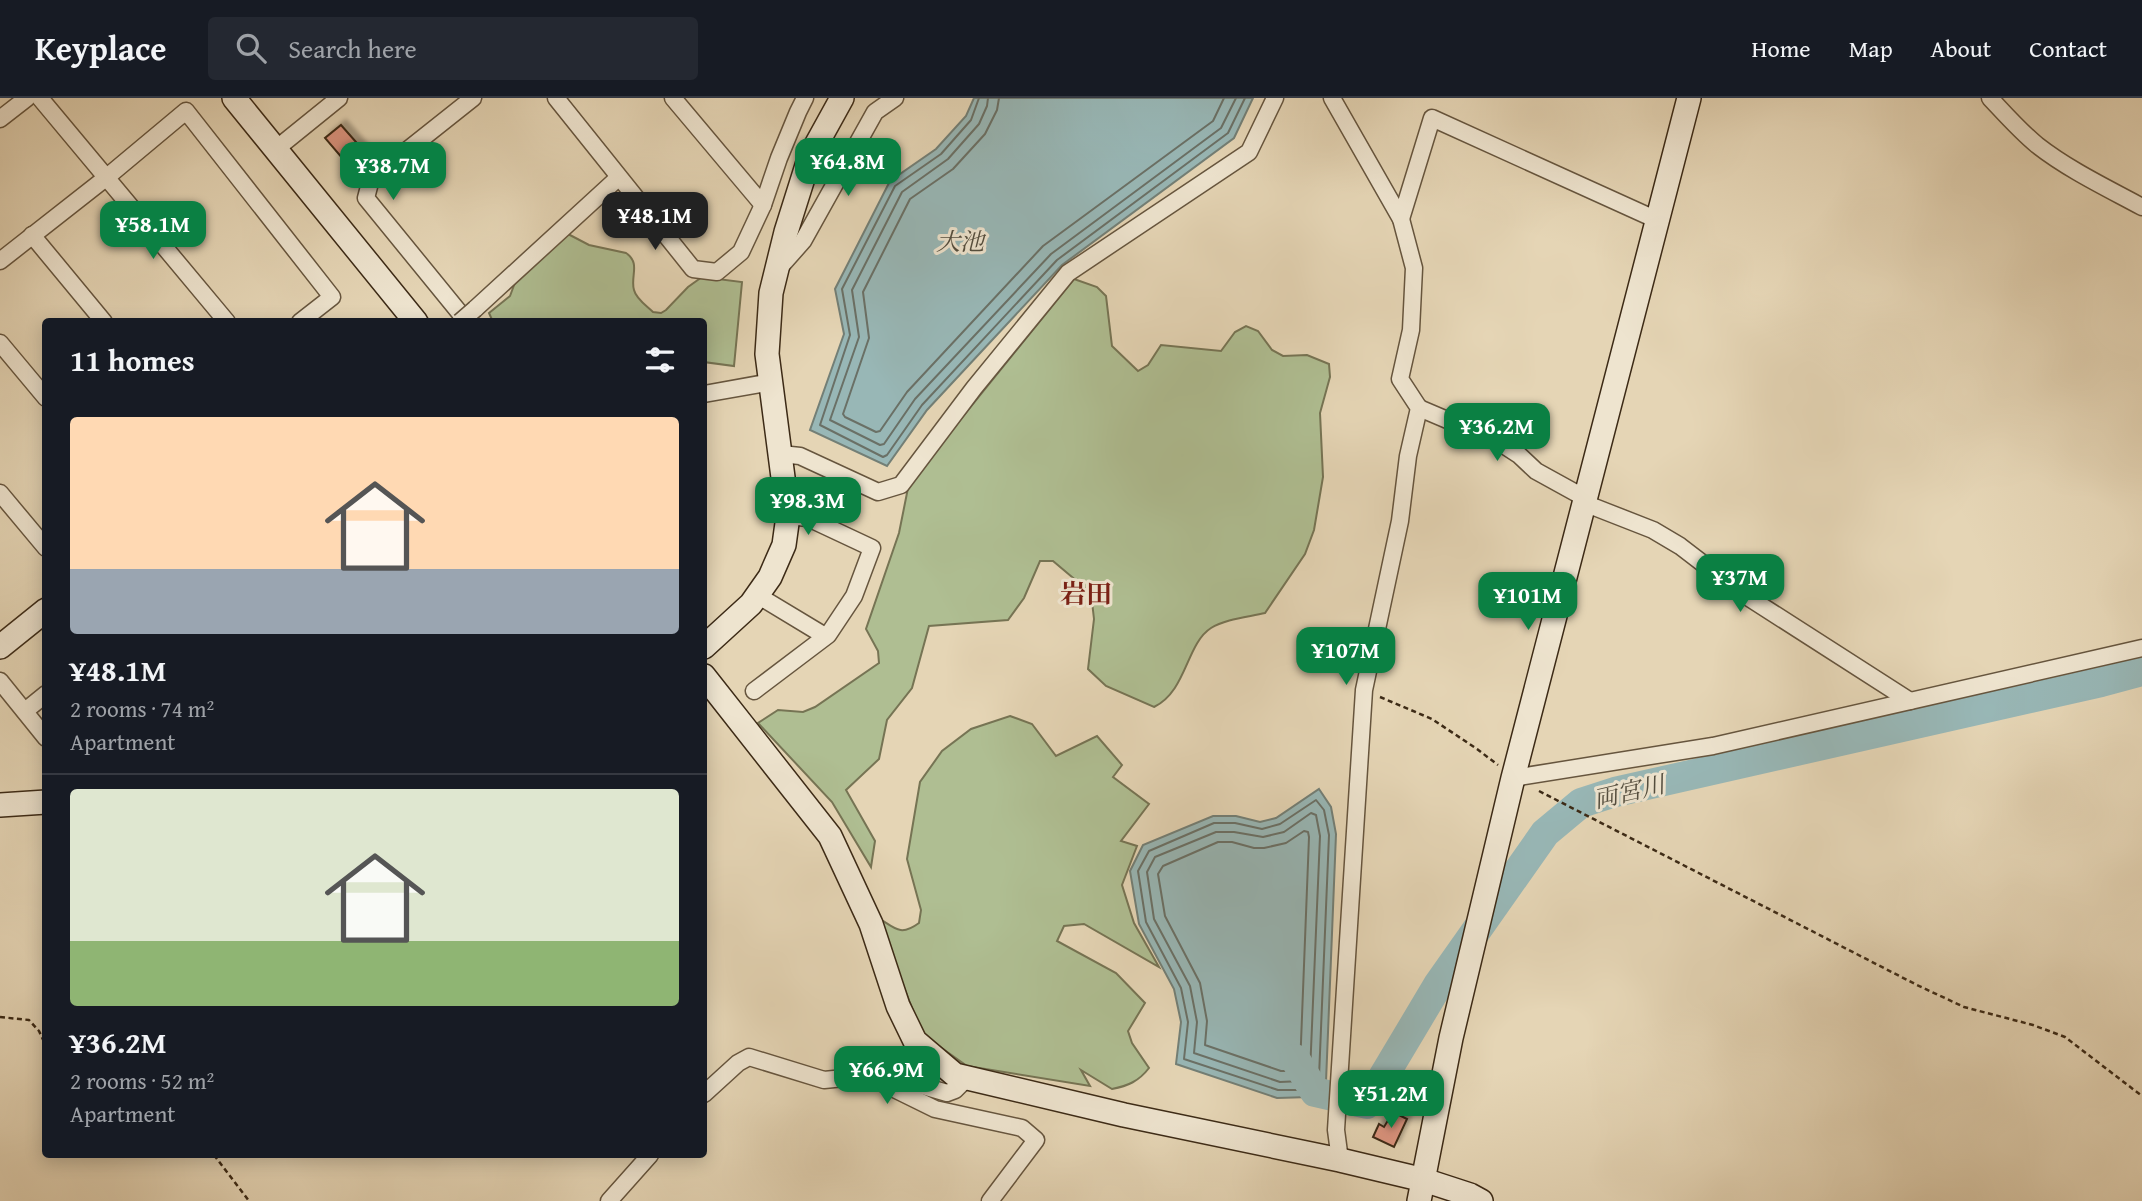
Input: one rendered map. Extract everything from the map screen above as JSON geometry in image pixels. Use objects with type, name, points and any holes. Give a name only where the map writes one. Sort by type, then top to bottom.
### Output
[{"type":"street","points":[[0,119],[27,98]]},
{"type":"street","points":[[40,98],[224,318]]},
{"type":"street","points":[[234,98],[413,318]]},
{"type":"street","points":[[276,149],[339,98]]},
{"type":"street","points":[[473,98],[371,179],[366,198],[459,312],[473,316],[618,178]]},
{"type":"street","points":[[556,98],[693,269],[717,272],[741,252],[763,205],[801,105],[786,98]]},
{"type":"street","points":[[673,98],[763,205]]},
{"type":"street","points":[[707,644],[751,604],[770,577],[784,545],[788,516],[767,354],[771,293],[786,232],[810,156],[842,98]]},
{"type":"street","points":[[776,271],[803,241],[875,112],[895,98]]},
{"type":"street","points":[[781,454],[800,456],[878,492],[901,485],[974,388],[1068,273],[1249,152],[1275,98]]},
{"type":"street","points":[[1332,98],[1401,219],[1414,268],[1411,330],[1400,379],[1419,408],[1499,442],[1519,455],[1536,471],[1584,501],[1653,530],[1680,546],[1740,592],[1910,701]]},
{"type":"street","points":[[1422,1191],[1451,1038],[1513,778],[1689,98]]},
{"type":"street","points":[[1990,98],[2039,146],[2101,186],[2142,207]]},
{"type":"street","points":[[0,261],[107,177],[182,104],[332,297],[305,318]]},
{"type":"street","points":[[1401,219],[1432,118],[1657,219]]},
{"type":"street","points":[[32,235],[101,318]]},
{"type":"street","points":[[0,343],[42,393]]},
{"type":"street","points":[[707,393],[771,382]]},
{"type":"street","points":[[1340,1160],[1336,1130],[1364,690],[1400,521],[1408,456],[1419,408]]},
{"type":"street","points":[[0,493],[42,538]]},
{"type":"street","points":[[754,691],[825,636],[854,596],[872,548],[808,518],[788,516]]},
{"type":"street","points":[[757,595],[825,636]]},
{"type":"street","points":[[0,647],[42,613]]},
{"type":"street","points":[[1513,778],[1713,747],[2142,648]]},
{"type":"street","points":[[707,680],[830,836],[871,924],[898,1006],[915,1041],[956,1075],[1124,1115],[1340,1160],[1422,1191],[1470,1195],[1481,1201]]},
{"type":"street","points":[[0,681],[42,733]]},
{"type":"street","points":[[25,711],[42,697]]},
{"type":"street","points":[[0,805],[42,802]]},
{"type":"street","points":[[707,1091],[738,1063],[749,1057],[824,1080],[874,1079],[934,1109],[1022,1128],[1036,1140],[990,1201]]},
{"type":"street","points":[[865,1078],[876,1072],[947,1093],[955,1090],[967,1078]]},
{"type":"street","points":[[609,1201],[647,1158]]},
{"type":"path","points":[[1364,690],[1432,719],[1477,749],[1513,778],[1917,985],[1964,1007],[2034,1025],[2066,1037],[2142,1096]]},
{"type":"path","points":[[0,1017],[29,1020],[42,1038]]},
{"type":"path","points":[[216,1158],[250,1201]]},
{"type":"green space","points":[[568,234],[589,245],[626,253],[633,261],[635,293],[653,312],[661,313],[666,310],[702,277],[742,282],[734,366],[707,362],[707,318],[491,318],[489,313],[510,296],[516,280]]},
{"type":"green space","points":[[1074,279],[1097,287],[1106,296],[1112,346],[1138,371],[1148,365],[1161,345],[1221,351],[1235,332],[1246,326],[1258,331],[1272,350],[1283,356],[1307,355],[1329,364],[1330,377],[1320,413],[1323,477],[1314,530],[1305,554],[1265,613],[1230,620],[1211,628],[1196,645],[1173,690],[1165,700],[1154,707],[1106,686],[1088,669],[1094,619],[1091,593],[1053,561],[1040,561],[1024,598],[1008,620],[929,626],[912,688],[887,720],[879,759],[846,790],[875,841],[871,867],[832,802],[758,723],[778,710],[803,712],[815,707],[879,663],[878,651],[866,629],[899,533],[909,483]]},
{"type":"green space","points":[[1010,716],[1032,724],[1056,756],[1097,736],[1122,765],[1113,777],[1149,804],[1121,841],[1137,846],[1122,885],[1134,923],[1159,967],[1084,924],[1064,926],[1057,941],[1116,973],[1145,1003],[1128,1031],[1132,1043],[1149,1068],[1137,1080],[1123,1086],[1112,1089],[1081,1070],[1090,1086],[967,1066],[922,1034],[877,917],[902,930],[919,923],[921,910],[907,859],[920,782],[942,751],[971,729]]},
{"type":"water","name":"大池","points":[[974,98],[1253,98],[1234,138],[1062,265],[927,410],[887,466],[810,430],[844,334],[835,289],[890,181],[936,149],[966,116]]},
{"type":"water","points":[[1319,789],[1331,807],[1336,834],[1326,1082],[1310,1097],[1277,1098],[1176,1064],[1181,1022],[1174,989],[1139,924],[1130,871],[1143,845],[1213,816],[1236,816],[1260,822],[1276,818]]},
{"type":"building","points":[[341,125],[371,159],[355,173],[325,138]]},
{"type":"building","points":[[1393,1112],[1407,1119],[1394,1147],[1373,1137],[1379,1124],[1384,1127]]},
{"type":"waterway","name":"両宮川","points":[[1295,1059],[1315,1092],[1367,1104],[1438,985],[1545,833],[1581,803],[1615,792],[2142,671]]},
{"type":"district","name":"岩田","points":[[1086,594]]}]
